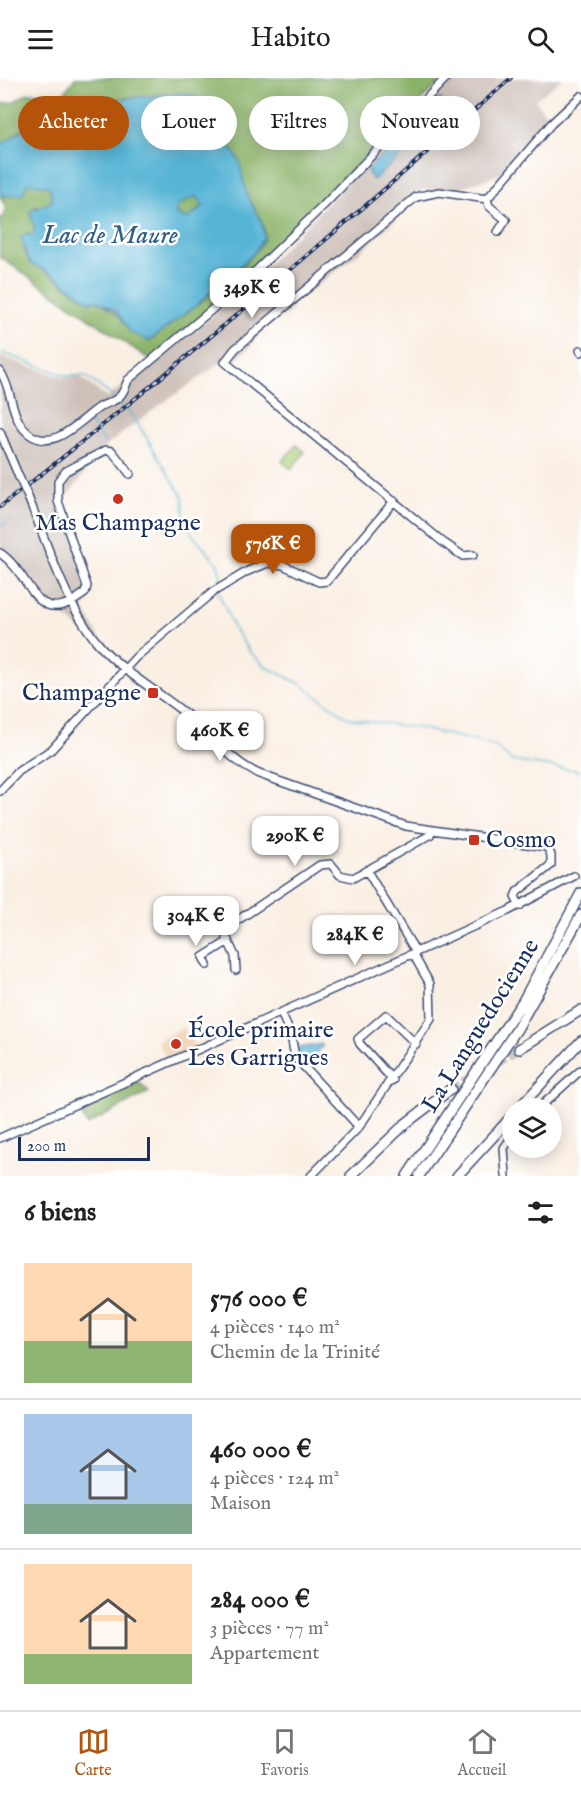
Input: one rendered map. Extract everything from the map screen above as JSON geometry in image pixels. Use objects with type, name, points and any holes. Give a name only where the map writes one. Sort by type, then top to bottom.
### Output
[{"type":"highway","name":"La Languedocienne","points":[[407,1176],[523,1001],[581,893]]},
{"type":"highway","name":"La Languedocienne","points":[[419,1176],[526,1014],[581,915]]},
{"type":"highway","points":[[519,1049],[581,1010]]},
{"type":"highway","points":[[528,1098],[581,1041]]},
{"type":"highway","points":[[351,1176],[405,1124],[451,1089]]},
{"type":"highway","points":[[458,1176],[502,1126]]},
{"type":"street","points":[[0,371],[10,389],[15,413],[21,424],[38,439],[49,440],[60,436],[101,406],[117,399],[128,380],[240,286],[324,205],[446,78]]},
{"type":"street","points":[[487,199],[551,124],[581,96]]},
{"type":"street","points":[[473,555],[464,556],[451,548],[225,362],[235,349],[416,198],[439,192],[487,199]]},
{"type":"street","points":[[487,199],[489,206],[506,220],[498,232]]},
{"type":"street","points":[[0,432],[73,603],[91,635],[125,668],[174,704],[239,763],[252,771],[385,819],[431,831],[547,847],[551,855],[551,865],[517,892],[515,897],[520,906]]},
{"type":"street","points":[[0,553],[43,604],[54,608],[73,603],[85,593],[87,586],[58,501],[58,480],[66,471],[106,450],[112,450],[130,474]]},
{"type":"street","points":[[0,791],[19,771],[51,750],[125,668],[213,592],[261,565],[276,563],[319,582],[327,581],[394,501]]},
{"type":"street","points":[[236,970],[236,956],[227,942],[226,928],[320,865],[331,864],[345,877],[353,878],[429,835],[431,831]]},
{"type":"street","points":[[311,1176],[359,1127],[393,1080],[431,1019],[431,990],[415,953],[368,871]]},
{"type":"street","points":[[0,1138],[520,906],[574,876]]},
{"type":"street","points":[[207,965],[203,957],[227,942]]},
{"type":"street","points":[[281,1013],[291,1035],[295,1057],[359,1127]]},
{"type":"street","points":[[393,1080],[358,1039],[386,1015],[416,1044]]},
{"type":"street","points":[[550,1098],[581,1070]]},
{"type":"street","points":[[505,1158],[506,1176]]},
{"type":"shaded area","points":[[450,78],[563,78],[535,100],[552,123],[507,172],[450,191],[423,190],[401,215],[355,256],[259,331],[251,346],[230,365],[219,364],[153,410],[85,462],[89,468],[64,500],[91,584],[91,596],[83,608],[102,641],[125,664],[40,598],[0,548],[0,356],[63,378],[80,377],[107,398],[212,316],[262,270],[380,150],[480,150],[480,96],[432,96]]},
{"type":"shaded area","name":"École primaire Les Garrigues","points":[[183,1028],[196,1048],[168,1062],[157,1041]]},
{"type":"green space","points":[[75,78],[432,78],[439,83],[426,96],[360,96],[360,150],[372,150],[252,269],[152,361],[0,257],[0,218],[2,219],[6,209],[0,196],[22,193],[26,183],[50,186],[53,200],[46,205],[33,208],[35,232],[33,235],[27,234],[25,253],[44,270],[90,302],[96,300],[110,309],[149,341],[231,276],[258,248],[264,237],[263,226],[245,191],[241,168],[173,150],[237,150],[237,96],[141,96],[141,141],[129,138],[129,96],[23,96],[28,93],[64,93]]},
{"type":"green space","points":[[18,99],[18,132],[0,146],[0,104]]},
{"type":"green space","points":[[197,195],[203,206],[187,219],[175,214],[178,205]]},
{"type":"green space","points":[[297,445],[305,452],[291,469],[282,461]]},
{"type":"green space","points":[[139,1082],[149,1092],[87,1125],[78,1108]]},
{"type":"water","name":"Lac de Maure","points":[[181,93],[195,96],[149,96]]},
{"type":"water","name":"Lac de Maure","points":[[141,97],[141,150],[232,150],[239,160],[246,192],[262,224],[264,237],[254,253],[194,307],[149,341],[130,332],[116,310],[96,300],[90,302],[53,274],[30,263],[21,238],[24,235],[33,235],[35,232],[30,211],[53,201],[49,186],[27,183],[23,194],[0,196],[0,146],[18,133],[18,150],[129,150],[129,98]],"holes":[[[197,196],[203,207],[187,219],[175,214],[178,205]]]},
{"type":"water","points":[[387,150],[408,150],[373,180],[367,171]]},
{"type":"water","points":[[321,1044],[323,1047],[305,1061],[298,1053],[299,1048]]},
{"type":"waterway","points":[[0,352],[66,376],[85,376],[115,398]]},
{"type":"waterway","points":[[118,401],[135,419],[183,497],[184,516],[192,534],[217,563],[221,575],[219,586]]},
{"type":"waterway","points":[[88,419],[105,443]]},
{"type":"waterway","points":[[0,527],[12,519]]},
{"type":"waterway","points":[[218,591],[233,627],[250,652],[266,667],[299,683],[348,718],[424,729],[495,746],[512,761],[581,771]]},
{"type":"tunnel","points":[[451,1089],[519,1049]]},
{"type":"railway","points":[[0,507],[259,296],[511,78]]},
{"type":"place","name":"Mas Champagne","points":[[118,499]]},
{"type":"place","name":"Champagne","points":[[153,693]]},
{"type":"place","name":"Cosmo","points":[[474,840]]},
{"type":"place","name":"École primaire Les Garrigues","points":[[176,1044]]}]
